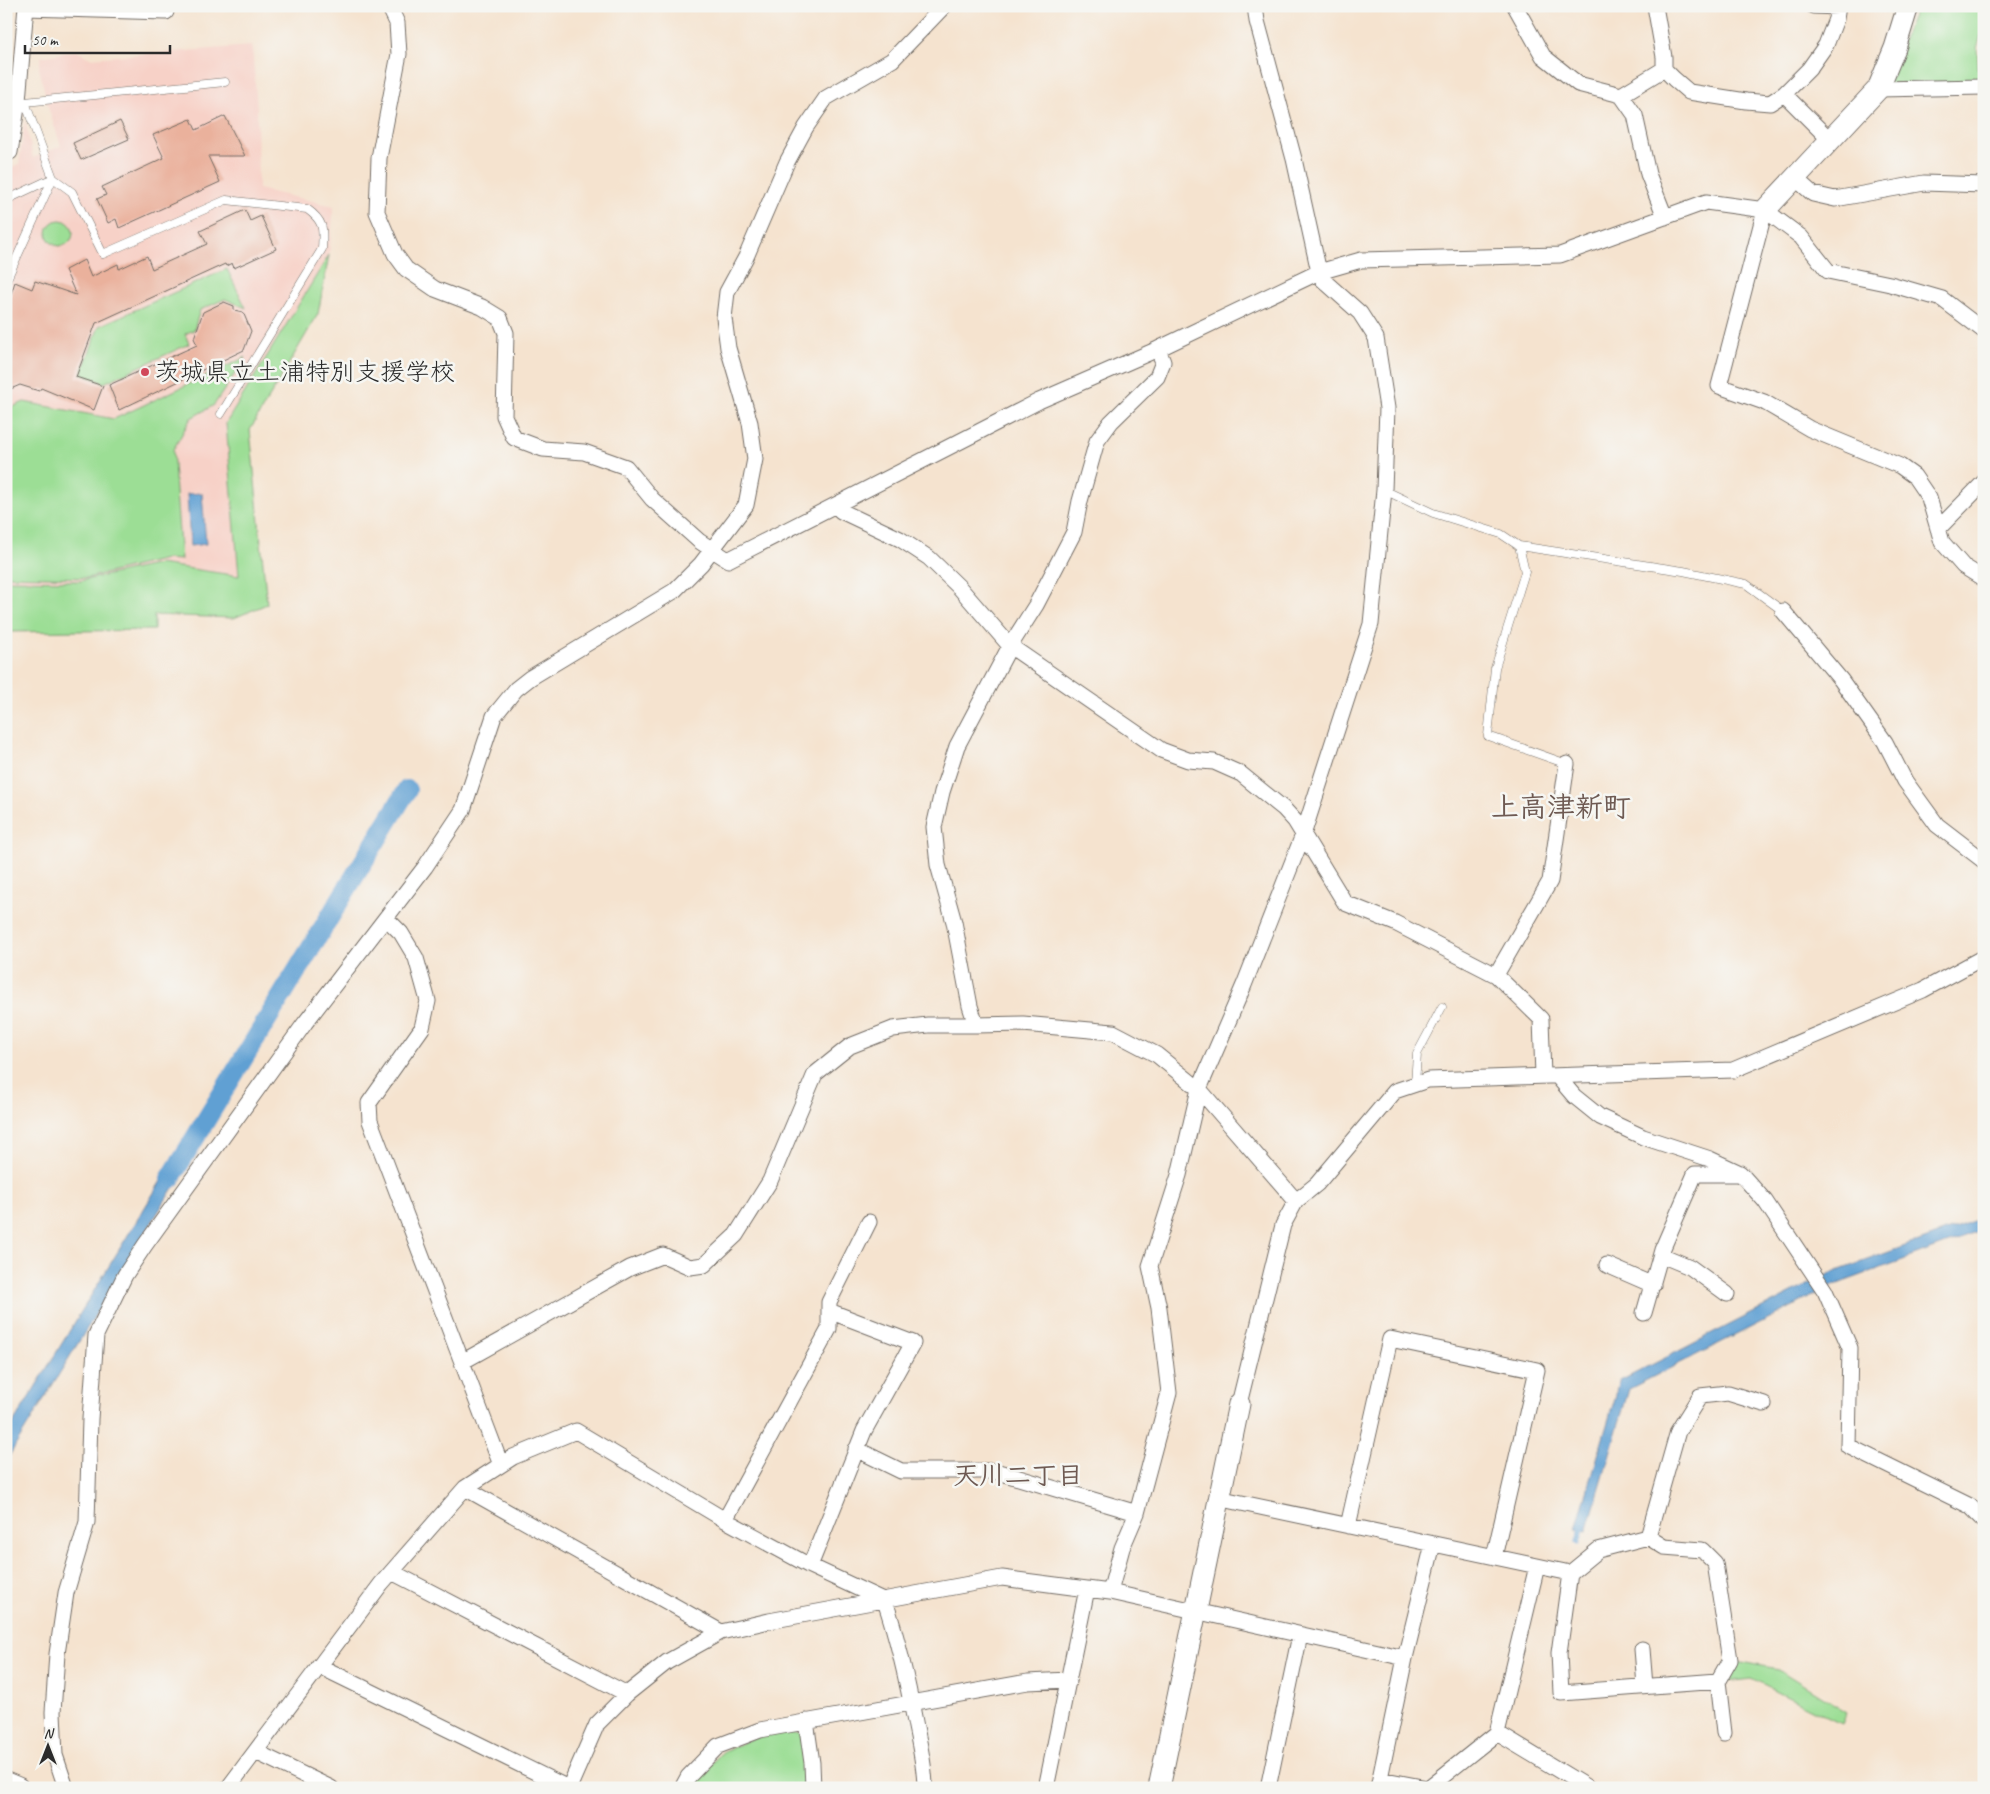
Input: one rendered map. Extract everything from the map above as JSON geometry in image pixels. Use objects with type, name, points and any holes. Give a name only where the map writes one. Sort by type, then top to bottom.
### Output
[{"type":"street","points":[[6,154],[10,152],[22,101],[26,7],[166,12],[166,6]]},
{"type":"street","points":[[389,6],[397,23],[399,54],[379,158],[377,212],[395,254],[406,268],[435,290],[482,307],[500,318],[506,333],[504,416],[514,438],[543,448],[584,452],[626,467],[652,498],[711,551],[728,560],[1039,401],[1158,349],[1319,272],[1361,260],[1560,255],[1652,220],[1706,202],[1765,210],[1801,237],[1828,271],[1890,284],[1942,299],[1984,331]]},
{"type":"street","points":[[66,1788],[56,1755],[53,1712],[56,1654],[66,1593],[87,1522],[90,1419],[96,1335],[125,1275],[305,1023],[425,867],[463,810],[494,716],[516,688],[674,591],[711,551],[746,505],[755,458],[750,423],[728,348],[724,318],[727,292],[746,257],[787,162],[806,127],[826,98],[892,60],[944,6]]},
{"type":"street","points":[[1110,1592],[1122,1548],[1137,1513],[1168,1393],[1159,1308],[1150,1266],[1179,1175],[1199,1089],[1244,985],[1303,835],[1371,624],[1384,490],[1388,408],[1376,338],[1360,313],[1323,280],[1319,272],[1294,158],[1257,21],[1255,6]]},
{"type":"street","points":[[1515,6],[1543,56],[1578,84],[1621,95],[1635,115],[1648,174],[1665,217]]},
{"type":"street","points":[[1655,6],[1664,57],[1664,68],[1674,80],[1690,92],[1770,103],[1784,94],[1809,70],[1826,45],[1836,19],[1838,7],[1813,6]]},
{"type":"street","points":[[1908,6],[1895,48],[1878,89],[1765,210],[1718,386],[1764,402],[1810,428],[1900,466],[1914,476],[1929,498],[1942,542],[1963,566],[1984,579]]},
{"type":"street","points":[[1621,95],[1664,68]]},
{"type":"street","points":[[1878,89],[1984,87]]},
{"type":"street","points":[[1784,94],[1830,140]]},
{"type":"street","points":[[1795,178],[1813,194],[1835,199],[1924,183],[1984,185]]},
{"type":"street","points":[[976,1025],[970,1006],[954,922],[938,865],[934,827],[942,792],[957,746],[1010,646],[1036,605],[1074,532],[1080,502],[1097,441],[1111,422],[1157,377],[1163,362],[1158,349]]},
{"type":"street","points":[[1938,529],[1984,482]]},
{"type":"street","points":[[836,506],[841,511],[900,539],[929,558],[958,587],[1010,646],[1161,750],[1188,760],[1214,762],[1241,774],[1284,808],[1295,821],[1344,903],[1395,923],[1496,975],[1541,1019],[1550,1076],[1600,1117],[1643,1137],[1710,1159],[1740,1173],[1765,1201],[1825,1292],[1850,1348],[1848,1446],[1970,1506],[1984,1520]]},
{"type":"street","points":[[1784,611],[1841,680],[1885,742],[1905,781],[1937,825],[1984,861]]},
{"type":"street","points":[[1496,975],[1550,881],[1567,764]]},
{"type":"street","points":[[386,918],[402,933],[416,958],[428,1001],[422,1028],[369,1103],[370,1121],[502,1465]]},
{"type":"street","points":[[1159,1788],[1218,1498],[1283,1225],[1296,1201],[1317,1184],[1395,1092],[1428,1080],[1734,1070],[1923,990],[1984,957]]},
{"type":"street","points":[[462,1362],[630,1268],[663,1255],[690,1267],[704,1265],[736,1235],[770,1181],[815,1074],[850,1046],[892,1029],[928,1025],[1024,1024],[1113,1032],[1157,1055],[1199,1089],[1296,1201]]},
{"type":"street","points":[[1644,1313],[1661,1255],[1695,1174],[1740,1173]]},
{"type":"street","points":[[725,1520],[829,1329],[829,1302],[869,1222]]},
{"type":"street","points":[[1661,1255],[1690,1267],[1727,1294]]},
{"type":"street","points":[[1607,1265],[1652,1285]]},
{"type":"street","points":[[810,1566],[864,1431],[913,1343],[829,1311]]},
{"type":"street","points":[[1348,1526],[1390,1339],[1528,1368],[1537,1370],[1494,1557]]},
{"type":"street","points":[[1648,1537],[1678,1431],[1700,1396],[1728,1393],[1764,1404]]},
{"type":"street","points":[[228,1788],[392,1572],[465,1488],[513,1457],[576,1430],[725,1520],[810,1566],[885,1601],[894,1626],[911,1702],[925,1774],[925,1788]]},
{"type":"street","points":[[856,1449],[901,1471],[995,1471],[1137,1513]]},
{"type":"street","points":[[465,1488],[721,1632]]},
{"type":"street","points":[[1218,1498],[1570,1574]]},
{"type":"street","points":[[1718,1680],[1561,1694],[1559,1653],[1570,1574],[1598,1550],[1648,1537],[1664,1547],[1702,1550],[1715,1563],[1730,1660],[1718,1680],[1724,1733]]},
{"type":"street","points":[[1433,1544],[1405,1658],[1379,1784],[1428,1788],[1497,1733],[1537,1566]]},
{"type":"street","points":[[392,1572],[628,1694]]},
{"type":"street","points":[[319,1666],[569,1788],[597,1724],[628,1694],[667,1662],[721,1632],[769,1620],[885,1601],[1002,1578],[1110,1592],[1405,1658]]},
{"type":"street","points":[[1046,1788],[1087,1589]]},
{"type":"street","points":[[1268,1788],[1300,1635]]},
{"type":"street","points":[[1642,1649],[1645,1686]]},
{"type":"street","points":[[682,1788],[688,1777],[718,1746],[760,1730],[1028,1682],[1068,1680]]},
{"type":"street","points":[[806,1721],[813,1788]]},
{"type":"street","points":[[1497,1733],[1588,1788]]},
{"type":"street","points":[[256,1752],[331,1788]]},
{"type":"street","points":[[6,1783],[18,1788]]},
{"type":"lane","points":[[221,414],[322,249],[323,227],[317,217],[307,209],[226,200],[103,254],[72,192],[53,178],[22,101],[225,82]]},
{"type":"lane","points":[[6,200],[53,178]]},
{"type":"lane","points":[[6,281],[53,178]]},
{"type":"lane","points":[[1384,490],[1433,513],[1501,534],[1520,546],[1683,571],[1746,584],[1784,611]]},
{"type":"lane","points":[[1520,546],[1525,572],[1495,668],[1488,736],[1567,764]]},
{"type":"lane","points":[[1415,1084],[1417,1054],[1442,1007]]},
{"type":"shaded area","name":"茨城県立土浦特別支援学校","points":[[252,46],[257,107],[258,189],[334,206],[329,255],[318,314],[250,430],[267,604],[234,618],[154,615],[154,630],[6,632],[6,170],[19,164],[25,120],[33,158],[61,146],[49,110],[39,68],[41,57],[76,51],[90,58]]},
{"type":"green space","points":[[1917,6],[1984,6],[1984,26],[1977,48],[1979,82],[1884,84]]},
{"type":"green space","points":[[60,220],[69,224],[73,233],[69,242],[60,246],[51,242],[47,233],[51,224]]},
{"type":"green space","points":[[329,255],[318,314],[250,430],[267,604],[234,618],[154,615],[154,630],[6,632],[6,580],[80,581],[159,564],[239,576],[226,423]]},
{"type":"green space","points":[[227,269],[246,308],[225,299],[200,310],[194,330],[185,334],[189,344],[104,383],[81,374],[99,326]]},
{"type":"green space","points":[[246,357],[214,405],[191,418],[173,450],[181,560],[166,559],[87,578],[6,576],[6,410],[24,402],[114,419]]},
{"type":"green space","points":[[1737,1661],[1778,1669],[1847,1712],[1842,1724],[1751,1679],[1726,1682]]},
{"type":"green space","points":[[779,1730],[801,1733],[807,1788],[691,1788],[720,1754],[748,1740]]},
{"type":"water","points":[[202,493],[206,544],[190,546],[187,494]]},
{"type":"water","points":[[178,1153],[190,1160],[6,1461],[6,1435]]},
{"type":"water","points":[[1984,1217],[1984,1230],[1835,1285],[1629,1389],[1587,1531],[1576,1529],[1620,1381],[1829,1274]]},
{"type":"building","points":[[225,116],[245,156],[208,156],[220,182],[119,228],[116,219],[108,223],[97,199],[106,195],[102,187],[164,158],[153,135],[191,119],[196,130]]},
{"type":"building","points":[[120,121],[129,139],[81,160],[73,143]]},
{"type":"building","points":[[245,210],[250,221],[261,216],[276,249],[234,268],[232,263],[226,266],[225,264],[96,323],[76,377],[103,386],[94,410],[41,388],[39,391],[20,385],[6,391],[6,308],[15,282],[32,289],[35,281],[76,295],[65,270],[84,260],[91,277],[118,264],[119,269],[147,256],[152,269],[207,244],[200,231]]},
{"type":"building","points":[[224,302],[234,306],[234,310],[243,312],[251,331],[244,350],[119,410],[109,385],[197,345],[194,338],[203,312]]},
{"type":"waterway","points":[[170,1179],[407,790]]},
{"type":"waterway","points":[[1578,1542],[1583,1525]]},
{"type":"place","name":"茨城県立土浦特別支援学校","points":[[145,372]]},
{"type":"district","name":"上高津新町","points":[[1561,806]]},
{"type":"district","name":"天川二丁目","points":[[1018,1475]]}]
